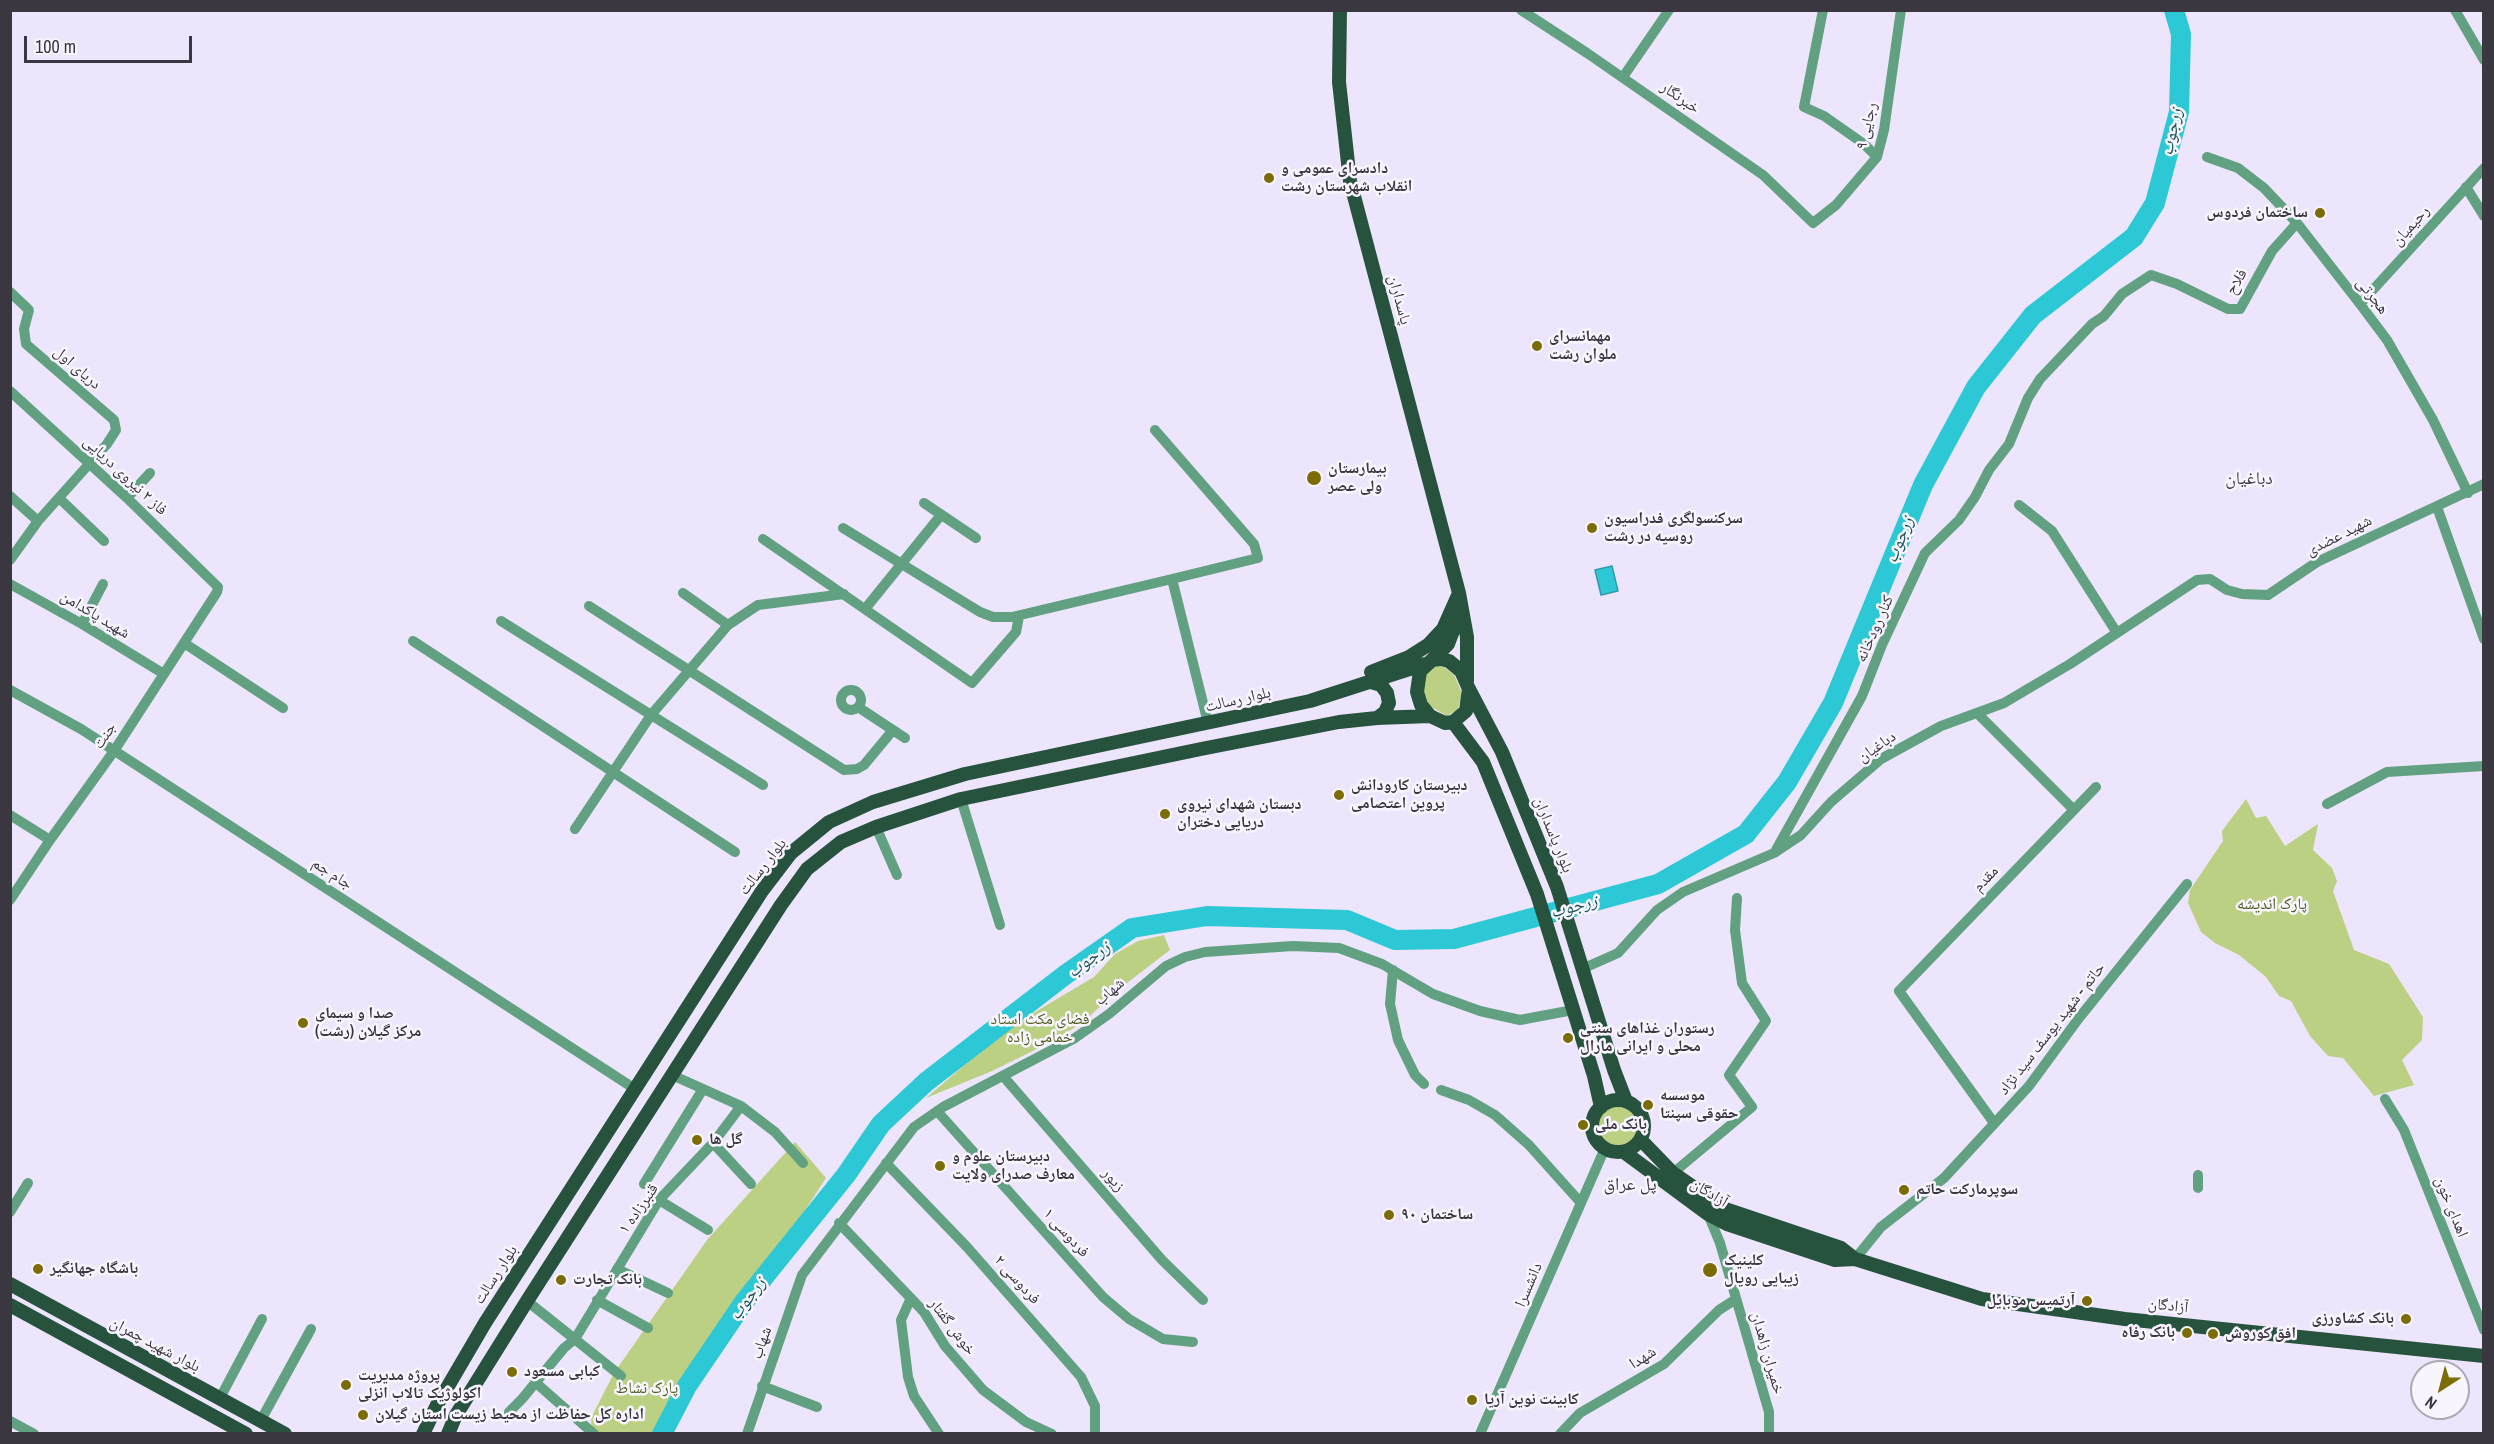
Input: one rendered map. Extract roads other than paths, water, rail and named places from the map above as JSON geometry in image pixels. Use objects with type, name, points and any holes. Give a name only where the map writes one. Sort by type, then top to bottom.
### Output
[{"type":"main road","name":"پاسداران","points":[[1340,10],[1339,82],[1350,181],[1459,593],[1467,636],[1468,686]]},
{"type":"main road","points":[[1429,662],[1449,661],[1461,671],[1468,686],[1466,711],[1453,722],[1445,723],[1430,716],[1421,705],[1417,692],[1418,678],[1429,662],[1448,644],[1457,620],[1459,593]]},
{"type":"main road","points":[[1310,700],[1329,686],[1390,666],[1428,645],[1443,629],[1459,593]]},
{"type":"main road","name":"بلوار رسالت","points":[[423,1434],[437,1405],[485,1323],[762,891],[791,853],[829,822],[873,802],[965,774],[1310,700],[1429,662]]},
{"type":"main road","points":[[1371,682],[1381,686],[1387,693],[1389,703],[1385,712],[1377,718]]},
{"type":"main road","name":"بلوار پاسداران","points":[[1468,686],[1502,752],[1557,887],[1626,1101]]},
{"type":"main road","points":[[448,1434],[456,1415],[527,1301],[781,904],[807,869],[841,842],[876,827],[961,799],[1339,722],[1430,716]]},
{"type":"main road","points":[[1453,722],[1483,762],[1537,894],[1594,1076],[1601,1107]]},
{"type":"main road","points":[[1613,1101],[1626,1101],[1642,1114],[1645,1127],[1641,1140],[1631,1149],[1617,1152],[1599,1144],[1593,1132],[1593,1118],[1601,1107],[1613,1101]]},
{"type":"main road","name":"آزادگان","points":[[1641,1140],[1673,1173],[1725,1209],[1841,1248],[1854,1259]]},
{"type":"main road","name":"آزادگان","points":[[1624,1152],[1708,1214],[1727,1224],[1835,1260],[1854,1259],[1982,1299],[2125,1319],[2484,1356]]},
{"type":"main road","points":[[531,1251],[551,1264]]},
{"type":"main road","name":"بلوار شهید چمران","points":[[10,1284],[285,1434]]},
{"type":"main road","name":"بلوار شهید چمران","points":[[11,1307],[246,1434]]},
{"type":"main road","points":[[437,1405],[440,1415],[451,1418],[456,1415]]},
{"type":"street","name":"خبرنگار","points":[[1521,10],[1623,77],[1763,175],[1813,223]]},
{"type":"street","points":[[1623,77],[1669,10]]},
{"type":"street","points":[[1823,10],[1804,106],[1824,116],[1864,144],[1877,157]]},
{"type":"street","name":"رجایی ۹","points":[[1813,223],[1836,205],[1877,157],[1884,130],[1901,10]]},
{"type":"street","points":[[2455,10],[2484,60]]},
{"type":"street","name":"هجرتی","points":[[2207,157],[2238,168],[2264,188],[2296,223],[2360,304],[2387,340],[2422,400],[2468,493]]},
{"type":"street","name":"رحیمیان","points":[[2360,304],[2484,168]]},
{"type":"street","points":[[2466,187],[2484,216]]},
{"type":"street","name":"فلاح","points":[[2151,275],[2228,309],[2240,309],[2272,251],[2296,223]]},
{"type":"street","name":"کنار رودخانه","points":[[1774,853],[1862,696],[1882,645],[1925,553],[1959,520],[1975,497],[1989,470],[2009,444],[2028,398],[2040,379],[2092,324],[2104,316],[2122,294],[2151,275]]},
{"type":"street","name":"دریای اول","points":[[10,292],[29,310],[24,329],[26,344],[114,420],[116,430],[90,463]]},
{"type":"street","name":"فاز ۲ نیروی دریایی","points":[[10,391],[218,584]]},
{"type":"street","points":[[843,528],[986,615],[999,618],[1019,616],[1258,558],[1254,544],[1155,430]]},
{"type":"street","points":[[10,560],[38,520],[90,463]]},
{"type":"street","points":[[127,498],[150,473]]},
{"type":"street","name":"شهید عضدی","points":[[2210,579],[2228,590],[2242,594],[2268,595],[2317,562],[2484,484]]},
{"type":"street","points":[[10,496],[38,520]]},
{"type":"street","points":[[58,498],[104,541]]},
{"type":"street","points":[[924,503],[976,538]]},
{"type":"street","points":[[2019,505],[2052,531],[2117,633]]},
{"type":"street","points":[[2437,507],[2484,639]]},
{"type":"street","points":[[865,609],[941,515]]},
{"type":"street","points":[[762,539],[972,684],[1016,632],[1019,616]]},
{"type":"street","points":[[1172,579],[1208,723]]},
{"type":"street","name":"دباغیان","points":[[1582,969],[1618,952],[1656,910],[1683,892],[1774,853],[1801,835],[1831,802],[1881,759],[1941,726],[2004,703],[2070,664],[2180,590],[2197,580],[2210,579]]},
{"type":"street","name":"شهید پاکدامن","points":[[10,584],[164,674]]},
{"type":"street","name":"جنت","points":[[10,900],[114,751],[217,592],[218,584]]},
{"type":"street","points":[[82,624],[103,585]]},
{"type":"street","points":[[683,593],[728,625]]},
{"type":"street","points":[[575,829],[651,715],[728,625],[758,605],[844,594]]},
{"type":"street","points":[[589,606],[844,770],[857,769],[864,765],[893,730]]},
{"type":"street","points":[[501,621],[763,785]]},
{"type":"street","points":[[412,641],[735,852]]},
{"type":"street","points":[[184,643],[283,708]]},
{"type":"street","name":"جام جم","points":[[10,690],[81,729],[635,1089]]},
{"type":"street","points":[[858,707],[906,738]]},
{"type":"street","points":[[1977,712],[2074,810]]},
{"type":"street","points":[[2327,804],[2387,772],[2484,766]]},
{"type":"street","name":"مقدم","points":[[1994,1123],[1899,991],[2096,788]]},
{"type":"street","points":[[961,799],[999,925]]},
{"type":"street","points":[[10,815],[50,840]]},
{"type":"street","points":[[876,827],[897,875]]},
{"type":"street","name":"حاتم - شهید یوسف سید نژاد","points":[[1854,1259],[1881,1227],[1944,1178],[2029,1086],[2079,1018],[2187,885]]},
{"type":"street","points":[[1673,1173],[1752,1107],[1729,1074],[1766,1021],[1742,983],[1735,930],[1737,898]]},
{"type":"street","name":"شهاب","points":[[747,1434],[802,1275],[839,1223],[914,1127],[937,1111],[1075,1038],[1166,966],[1185,957],[1205,952],[1293,946],[1339,948],[1382,964],[1433,994],[1480,1011],[1520,1020],[1573,1010]]},
{"type":"street","points":[[1393,970],[1389,1004],[1398,1040],[1415,1075],[1424,1083]]},
{"type":"street","points":[[672,1075],[741,1106],[775,1132],[803,1163]]},
{"type":"street","name":"زیور","points":[[1003,1076],[1162,1260],[1203,1300]]},
{"type":"street","points":[[644,1184],[703,1089]]},
{"type":"street","points":[[1441,1090],[1469,1100],[1495,1115],[1529,1145],[1581,1203]]},
{"type":"street","name":"اهدای خون","points":[[2385,1099],[2404,1130],[2484,1330]]},
{"type":"street","name":"قنبرزاده ۱","points":[[509,1412],[564,1348],[575,1339],[658,1200],[713,1143],[741,1106]]},
{"type":"street","name":"فردوسی ۱","points":[[937,1111],[1103,1297],[1129,1319],[1163,1339],[1193,1342]]},
{"type":"street","points":[[713,1143],[751,1184]]},
{"type":"street","name":"دانشسرا","points":[[1479,1434],[1605,1148]]},
{"type":"street","name":"فردوسی ۲","points":[[886,1163],[967,1247],[1081,1377],[1095,1406],[1095,1434]]},
{"type":"street","points":[[2198,1175],[2198,1188]]},
{"type":"street","points":[[10,1212],[27,1183]]},
{"type":"street","points":[[658,1200],[708,1230]]},
{"type":"street","name":"خمیران زاهدان","points":[[1708,1214],[1720,1243],[1768,1412],[1769,1434]]},
{"type":"street","name":"خوش گفتار","points":[[839,1223],[924,1312],[945,1346],[982,1389],[1026,1422],[1052,1434]]},
{"type":"street","points":[[1720,1243],[1720,1229],[1727,1224]]},
{"type":"street","points":[[617,1269],[668,1293]]},
{"type":"street","points":[[911,1298],[901,1320],[908,1377],[914,1396],[939,1434]]},
{"type":"street","name":"شهدا","points":[[1560,1434],[1580,1413],[1664,1364],[1719,1310],[1736,1299]]},
{"type":"street","points":[[597,1300],[648,1328]]},
{"type":"street","points":[[527,1301],[621,1376]]},
{"type":"street","points":[[220,1398],[262,1319]]},
{"type":"street","points":[[261,1420],[311,1329]]},
{"type":"street","points":[[535,1382],[594,1434]]},
{"type":"street","points":[[762,1386],[817,1407]]},
{"type":"street","points":[[10,1420],[34,1434]]},
{"type":"water","points":[[1612,566],[1618,591],[1601,595],[1595,570]]},
{"type":"waterway","name":"زرجوب","points":[[662,1434],[687,1386],[744,1302],[846,1175],[881,1124],[926,1082],[1065,975],[1132,928],[1207,916],[1347,920],[1395,940],[1454,939],[1658,884],[1746,834],[1787,782],[1833,703],[1923,485],[1976,387],[2033,315],[2134,237],[2155,203],[2179,112],[2181,34],[2174,10]]},
{"type":"place","name":"دادسرای عمومی و انقلاب شهرستان رشت","points":[[1269,178]]},
{"type":"place","name":"ساختمان فردوس","points":[[2320,213]]},
{"type":"place","name":"مهمانسرای ملوان رشت","points":[[1537,346]]},
{"type":"place","name":"بیمارستان ولی عصر","points":[[1314,478]]},
{"type":"place","name":"سرکنسولگری فدراسیون روسیه در رشت","points":[[1592,528]]},
{"type":"place","name":"دبیرستان کارودانش پروین اعتصامی","points":[[1339,795]]},
{"type":"place","name":"دبستان شهدای نیروی دریایی دختران","points":[[1165,814]]},
{"type":"place","name":"صدا و سیمای مرکز گیلان (رشت)","points":[[303,1023]]},
{"type":"place","name":"رستوران غذاهای سنتی محلی و ایرانی مارال","points":[[1568,1038]]},
{"type":"place","name":"موسسه حقوقی سپنتا","points":[[1648,1105]]},
{"type":"place","name":"بانک ملی","points":[[1583,1125]]},
{"type":"place","name":"گل ها","points":[[697,1140]]},
{"type":"place","name":"دبیرستان علوم و معارف صدرای ولایت","points":[[940,1166]]},
{"type":"place","name":"سوپرمارکت حاتم","points":[[1904,1190]]},
{"type":"place","name":"ساختمان ۹۰","points":[[1389,1215]]},
{"type":"place","name":"باشگاه جهانگیر","points":[[38,1269]]},
{"type":"place","name":"کلینیک زیبایی رویال","points":[[1710,1270]]},
{"type":"place","name":"بانک تجارت","points":[[561,1280]]},
{"type":"place","name":"آرتمیس موبایل","points":[[2087,1301]]},
{"type":"place","name":"بانک کشاورزی","points":[[2406,1319]]},
{"type":"place","name":"بانک رفاه","points":[[2187,1333]]},
{"type":"place","name":"افق کوروش","points":[[2213,1334]]},
{"type":"place","name":"کبابی مسعود","points":[[512,1372]]},
{"type":"place","name":"پروژه مدیریت اکولوژیک تالاب انزلی","points":[[346,1385]]},
{"type":"place","name":"کابینت نوین آریا","points":[[1472,1400]]},
{"type":"place","name":"اداره کل حفاظت از محیط زیست استان گیلان","points":[[363,1415]]},
{"type":"district","name":"دباغیان","points":[[2249,479]]},
{"type":"district","name":"پل عراق","points":[[1630,1185]]},
{"type":"park label","name":"پارک اندیشه","points":[[2272,905]]},
{"type":"park label","name":"فضای مکث استاد خمامی زاده","points":[[1040,1029]]},
{"type":"park label","name":"پارک نشاط","points":[[647,1389]]}]
